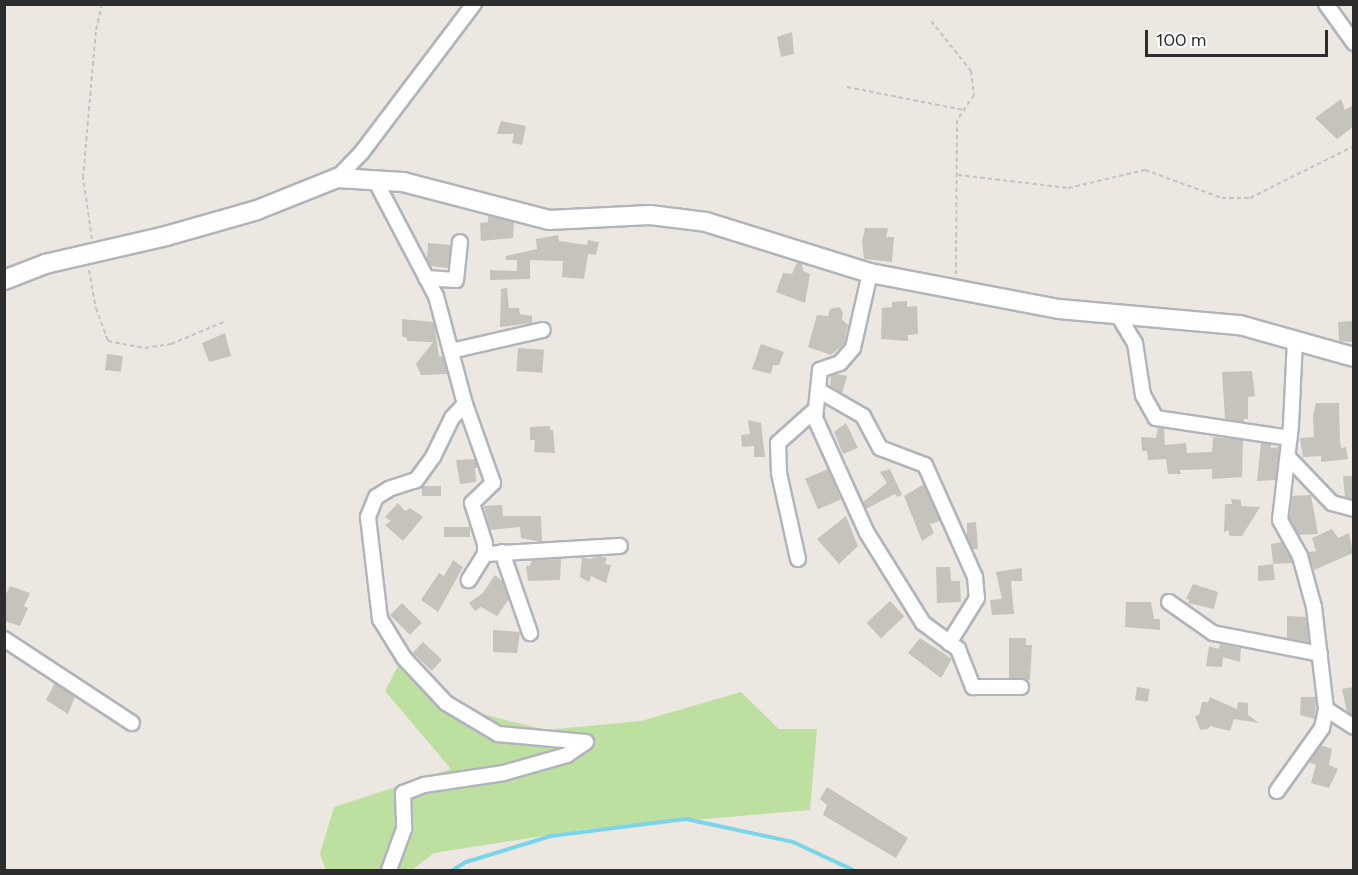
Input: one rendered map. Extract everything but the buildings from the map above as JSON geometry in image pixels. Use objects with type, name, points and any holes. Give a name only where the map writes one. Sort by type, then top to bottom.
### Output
[{"type":"street","points":[[4,280],[45,264],[90,255],[257,210],[337,178],[362,152],[474,4]]},
{"type":"street","points":[[1326,4],[1353,44]]},
{"type":"street","points":[[337,178],[403,182],[549,220],[650,215],[706,222],[870,273],[1059,309],[1240,325],[1353,357]]},
{"type":"street","points":[[375,180],[436,296],[465,404],[493,483],[472,503],[485,544],[484,554],[469,580]]},
{"type":"street","points":[[426,278],[456,280],[460,242]]},
{"type":"street","points":[[870,273],[853,348],[840,363],[820,370],[815,418],[867,533],[923,623],[958,649],[973,687],[1021,687]]},
{"type":"street","points":[[1118,315],[1135,343],[1143,395],[1156,418],[1290,438]]},
{"type":"street","points":[[451,351],[543,330]]},
{"type":"street","points":[[1277,791],[1322,728],[1326,709],[1314,607],[1300,556],[1280,520],[1290,438],[1295,341]]},
{"type":"street","points":[[818,390],[862,416],[880,448],[925,465],[975,577],[977,598],[949,643]]},
{"type":"street","points":[[389,870],[404,829],[403,793],[424,785],[504,773],[567,755],[586,742],[498,734],[455,709],[446,703],[404,658],[380,619],[368,517],[376,497],[389,489],[416,480],[433,457],[452,418],[465,404]]},
{"type":"street","points":[[798,559],[779,473],[778,443],[816,408]]},
{"type":"street","points":[[1288,457],[1332,503],[1353,509]]},
{"type":"street","points":[[484,554],[620,546]]},
{"type":"street","points":[[502,552],[530,633]]},
{"type":"street","points":[[1169,602],[1213,633],[1320,654]]},
{"type":"street","points":[[4,639],[132,723]]},
{"type":"street","points":[[1326,709],[1353,727]]},
{"type":"path","points":[[102,4],[96,30],[83,177],[96,308],[108,341],[145,348],[171,344],[226,321]]},
{"type":"path","points":[[931,21],[971,71],[974,95],[957,120],[956,289]]},
{"type":"path","points":[[847,87],[964,110]]},
{"type":"path","points":[[958,176],[1068,188],[1145,170],[1222,198],[1250,198],[1353,146]]},
{"type":"green space","points":[[400,662],[463,709],[546,730],[641,721],[741,692],[779,729],[817,729],[810,810],[587,829],[434,853],[412,870],[326,870],[320,854],[334,807],[451,769],[385,691]]},
{"type":"waterway","points":[[453,870],[466,862],[551,836],[686,819],[793,842],[853,870]]}]
